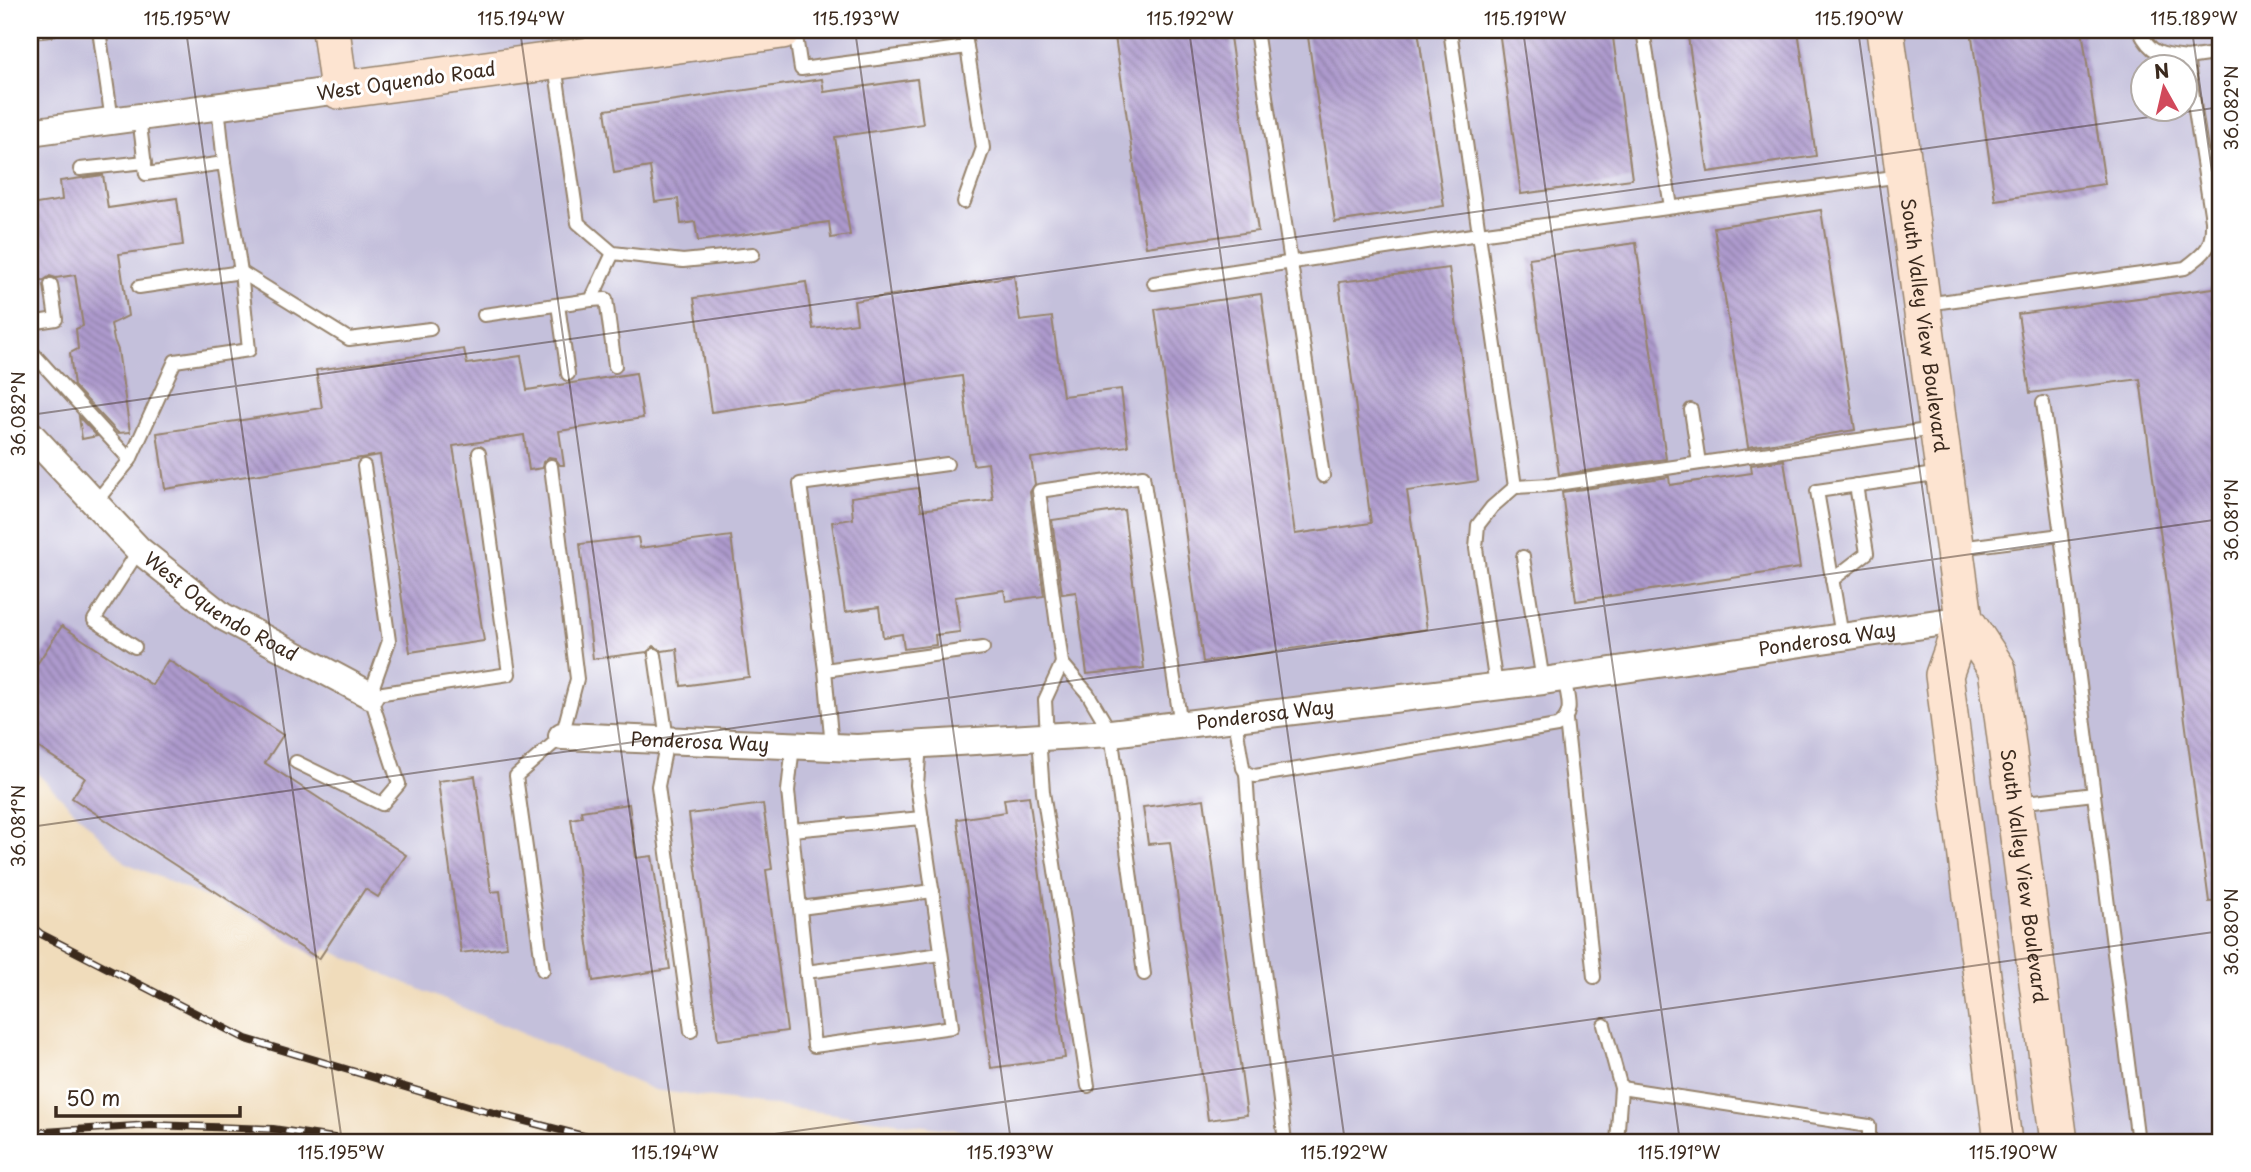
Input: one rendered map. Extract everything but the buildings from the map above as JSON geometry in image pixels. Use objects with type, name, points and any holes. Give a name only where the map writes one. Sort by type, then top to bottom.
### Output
[{"type":"main road","points":[[331,30],[339,90]]},
{"type":"main road","name":"West Oquendo Road","points":[[339,90],[554,61],[627,46],[742,32],[782,30]]},
{"type":"main road","name":"South Valley View Boulevard","points":[[1885,30],[1964,619],[1997,669],[2059,1142]]},
{"type":"main road","name":"South Valley View Boulevard","points":[[1964,619],[1944,675],[2003,1142]]},
{"type":"street","name":"West Oquendo Road","points":[[30,132],[339,90]]},
{"type":"street","name":"West Oquendo Road","points":[[30,434],[138,551],[222,616],[370,695]]},
{"type":"street","name":"Ponderosa Way","points":[[562,736],[858,748],[1111,733],[1553,679],[1964,619]]},
{"type":"lane","points":[[30,32],[51,30]]},
{"type":"lane","points":[[99,30],[112,121]]},
{"type":"lane","points":[[795,30],[801,69],[967,47]]},
{"type":"lane","points":[[964,30],[983,148],[964,202]]},
{"type":"lane","points":[[1256,30],[1322,475]]},
{"type":"lane","points":[[1450,30],[1515,487]]},
{"type":"lane","points":[[1643,30],[1671,207]]},
{"type":"lane","points":[[2139,30],[2150,48],[2157,52]]},
{"type":"lane","points":[[2198,56],[2221,53]]},
{"type":"lane","points":[[554,61],[578,223],[613,253],[683,261],[753,254]]},
{"type":"lane","points":[[94,504],[130,460],[175,361],[249,350],[218,106]]},
{"type":"lane","points":[[139,117],[146,174],[225,163]]},
{"type":"lane","points":[[1921,305],[2185,268],[2207,250],[2212,237],[2212,220],[2197,122]]},
{"type":"lane","points":[[80,169],[145,162]]},
{"type":"lane","points":[[1154,283],[1479,234],[1904,175]]},
{"type":"lane","points":[[591,300],[613,253]]},
{"type":"lane","points":[[139,287],[241,272],[349,339],[430,329]]},
{"type":"lane","points":[[30,323],[57,319],[51,285]]},
{"type":"lane","points":[[484,315],[606,299],[615,366]]},
{"type":"lane","points":[[558,305],[568,374]]},
{"type":"lane","points":[[30,350],[130,460]]},
{"type":"lane","points":[[2043,403],[2138,1142]]},
{"type":"lane","points":[[1691,410],[1699,463]]},
{"type":"lane","points":[[1496,686],[1476,548],[1478,525],[1492,506],[1515,487],[1550,485],[1938,429]]},
{"type":"lane","points":[[370,695],[509,674],[479,453]]},
{"type":"lane","points":[[832,747],[825,670],[800,484],[947,464]]},
{"type":"lane","points":[[296,762],[382,804],[399,784],[370,695],[389,641],[364,466]]},
{"type":"lane","points":[[543,970],[516,776],[562,736],[577,679],[551,466]]},
{"type":"lane","points":[[1842,636],[1817,491],[1944,472]]},
{"type":"lane","points":[[1088,1086],[1043,792],[1045,700],[1062,663],[1039,491],[1143,476],[1181,725]]},
{"type":"lane","points":[[1832,580],[1867,553],[1856,485]]},
{"type":"lane","points":[[1955,549],[2061,535]]},
{"type":"lane","points":[[135,647],[94,620],[138,551]]},
{"type":"lane","points":[[1523,557],[1553,679],[1569,709],[1566,720],[1594,977]]},
{"type":"lane","points":[[825,670],[983,648]]},
{"type":"lane","points":[[655,655],[667,740],[658,786],[691,1031]]},
{"type":"lane","points":[[1062,663],[1088,694],[1111,733],[1144,974]]},
{"type":"lane","points":[[1235,719],[1246,773],[1254,889],[1285,1142]]},
{"type":"lane","points":[[1246,773],[1255,776],[1516,733],[1557,726],[1566,720]]},
{"type":"lane","points":[[793,745],[788,791],[814,1046],[952,1027],[917,785],[920,744]]},
{"type":"lane","points":[[2014,803],[2094,794]]},
{"type":"lane","points":[[792,830],[922,818]]},
{"type":"lane","points":[[800,908],[933,891]]},
{"type":"lane","points":[[806,972],[941,954]]},
{"type":"lane","points":[[1604,1025],[1621,1088],[1617,1142]]},
{"type":"lane","points":[[1621,1088],[1869,1125],[1869,1142]]},
{"type":"shaded area","points":[[30,30],[2221,30],[2221,1142],[1045,1142],[654,1090],[126,863],[30,766]]},
{"type":"railway","points":[[30,925],[41,934],[246,1039],[478,1109],[607,1142]]},
{"type":"railway","points":[[30,1133],[150,1125],[273,1129],[361,1142]]}]
